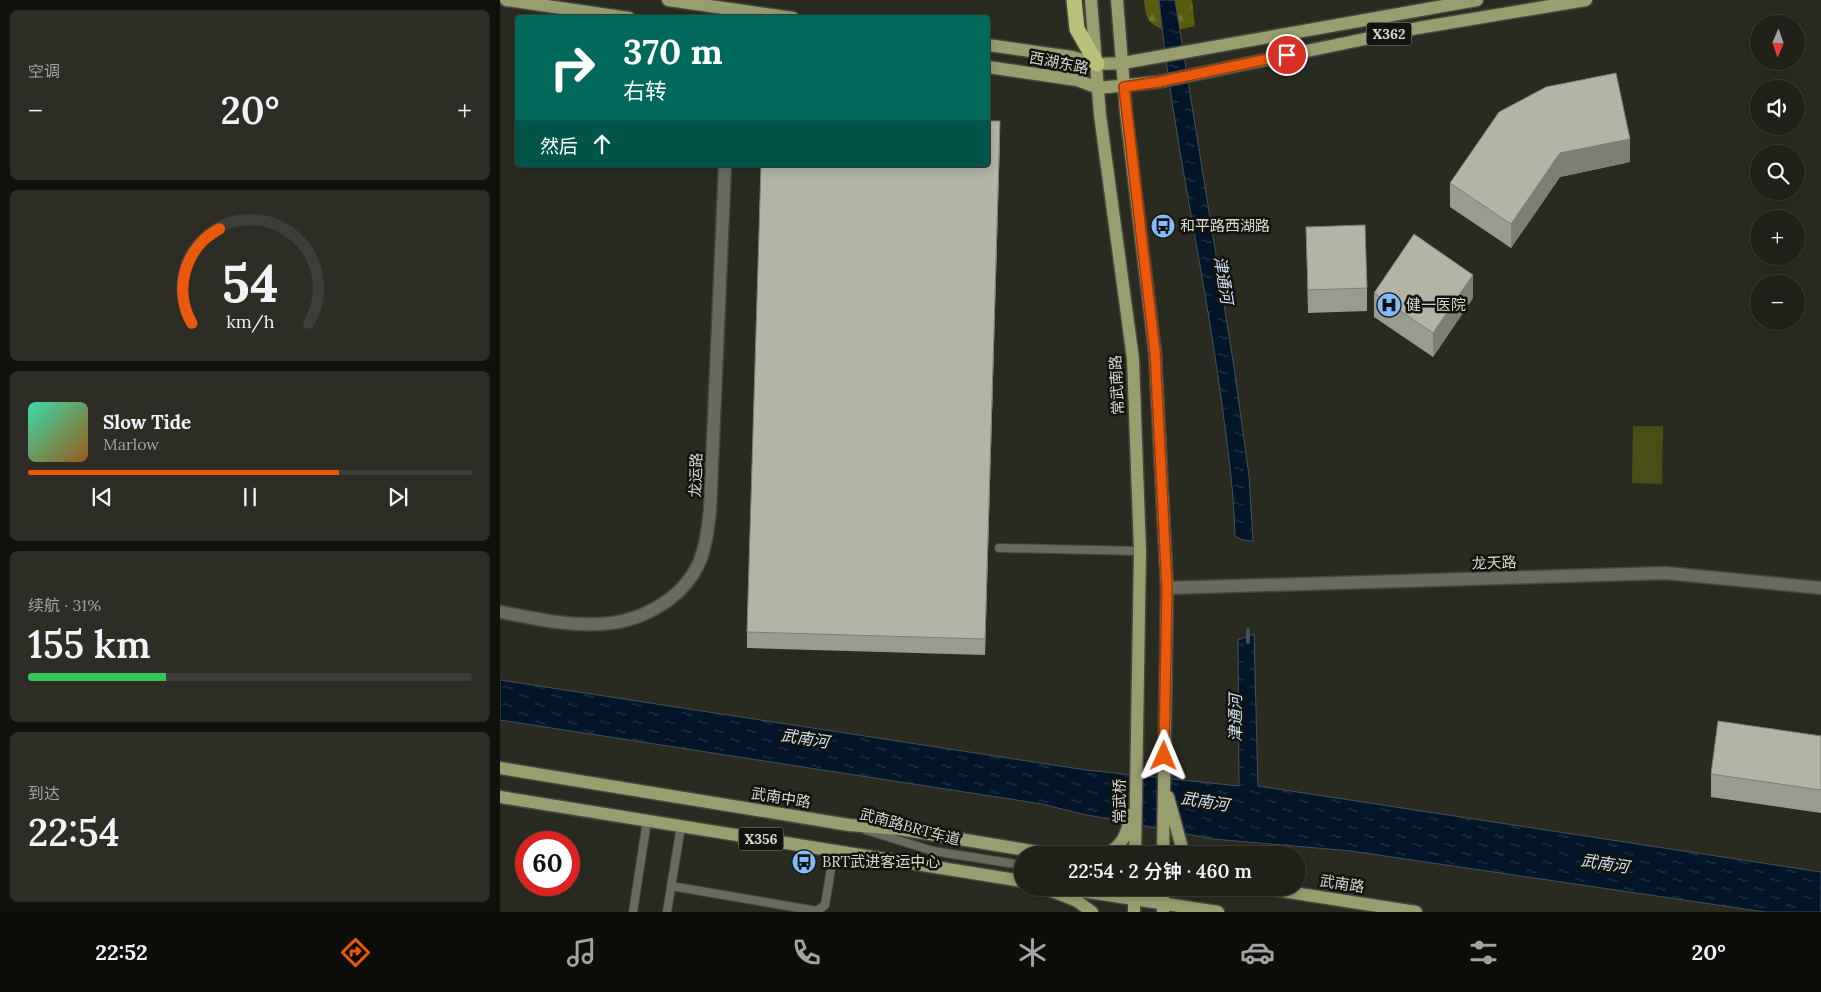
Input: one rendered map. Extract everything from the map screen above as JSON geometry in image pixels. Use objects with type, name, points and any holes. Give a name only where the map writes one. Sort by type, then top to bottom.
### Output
[{"type":"highway","points":[[1074,0],[1077,29],[1098,64]]},
{"type":"main road","points":[[506,0],[608,15]]},
{"type":"main road","points":[[668,0],[772,15]]},
{"type":"main road","name":"常武南路","points":[[1091,0],[1098,64],[1101,125],[1134,359],[1140,550],[1136,770]]},
{"type":"main road","points":[[1117,0],[1124,87],[1155,352],[1167,588],[1163,846]]},
{"type":"main road","name":"X362","points":[[1098,64],[1123,63],[1192,52],[1477,0]]},
{"type":"main road","name":"X362","points":[[1124,87],[1194,75],[1418,28],[1586,0]]},
{"type":"main road","name":"西湖东路","points":[[990,45],[1072,57],[1098,64]]},
{"type":"main road","name":"西湖东路","points":[[990,67],[1077,80],[1098,88],[1124,87]]},
{"type":"main road","name":"武南中路","points":[[500,768],[849,825],[899,829],[1014,848]]},
{"type":"main road","name":"常武桥","points":[[1132,832],[1136,770]]},
{"type":"main road","points":[[1163,775],[1181,846]]},
{"type":"main road","name":"X356","points":[[500,797],[1014,880]]},
{"type":"main road","points":[[1120,846],[1132,832]]},
{"type":"main road","points":[[1132,832],[1134,846]]},
{"type":"main road","name":"武南路","points":[[1306,895],[1416,912]]},
{"type":"main road","points":[[1064,896],[1077,901],[1092,912]]},
{"type":"main road","points":[[1100,896],[1163,908],[1218,912]]},
{"type":"street","name":"龙运路","points":[[500,612],[564,623],[600,624],[631,620],[665,604],[685,584],[698,564],[707,540],[710,510],[725,167]]},
{"type":"street","name":"龙天路","points":[[1167,588],[1666,573],[1821,588]]},
{"type":"lane","points":[[998,548],[1140,550]]},
{"type":"lane","points":[[633,912],[648,821]]},
{"type":"lane","name":"武南路BRT车道","points":[[849,825],[933,851],[1014,864]]},
{"type":"lane","points":[[667,912],[681,826]]},
{"type":"lane","points":[[672,886],[816,911],[826,905],[834,851]]},
{"type":"green space","points":[[1144,0],[1159,0],[1162,29],[1153,24],[1148,18]]},
{"type":"green space","points":[[1175,0],[1192,0],[1195,26],[1178,30]]},
{"type":"green space","points":[[1633,426],[1663,426],[1662,484],[1632,483]]},
{"type":"water","points":[[1159,0],[1175,0],[1234,367],[1249,476],[1253,541],[1242,540],[1235,536],[1232,483],[1214,347],[1172,99]]},
{"type":"water","name":"武南河","points":[[1254,634],[1258,786],[1821,872],[1821,912],[1765,912],[1351,851],[1213,839],[1082,814],[1042,804],[500,720],[500,680],[1086,770],[1239,786],[1238,640]]},
{"type":"building","points":[[1616,73],[1630,139],[1560,153],[1511,224],[1450,183],[1499,112],[1546,87]]},
{"type":"building","points":[[990,121],[1000,121],[985,639],[747,632],[761,167],[990,167]]},
{"type":"building","points":[[1365,225],[1367,288],[1308,290],[1306,227]]},
{"type":"building","points":[[1414,234],[1473,275],[1433,333],[1374,293]]},
{"type":"building","points":[[1718,721],[1821,736],[1821,790],[1711,774]]},
{"type":"waterway","name":"津通河","points":[[1248,630],[1248,642]]},
{"type":"place","name":"和平路西湖路","points":[[1163,226]]},
{"type":"place","name":"健一医院","points":[[1389,305]]},
{"type":"place","name":"BRT武进客运中心","points":[[804,862]]},
{"type":"route","points":[[1164,756],[1167,588],[1155,352],[1124,87],[1158,82],[1287,55]]}]
